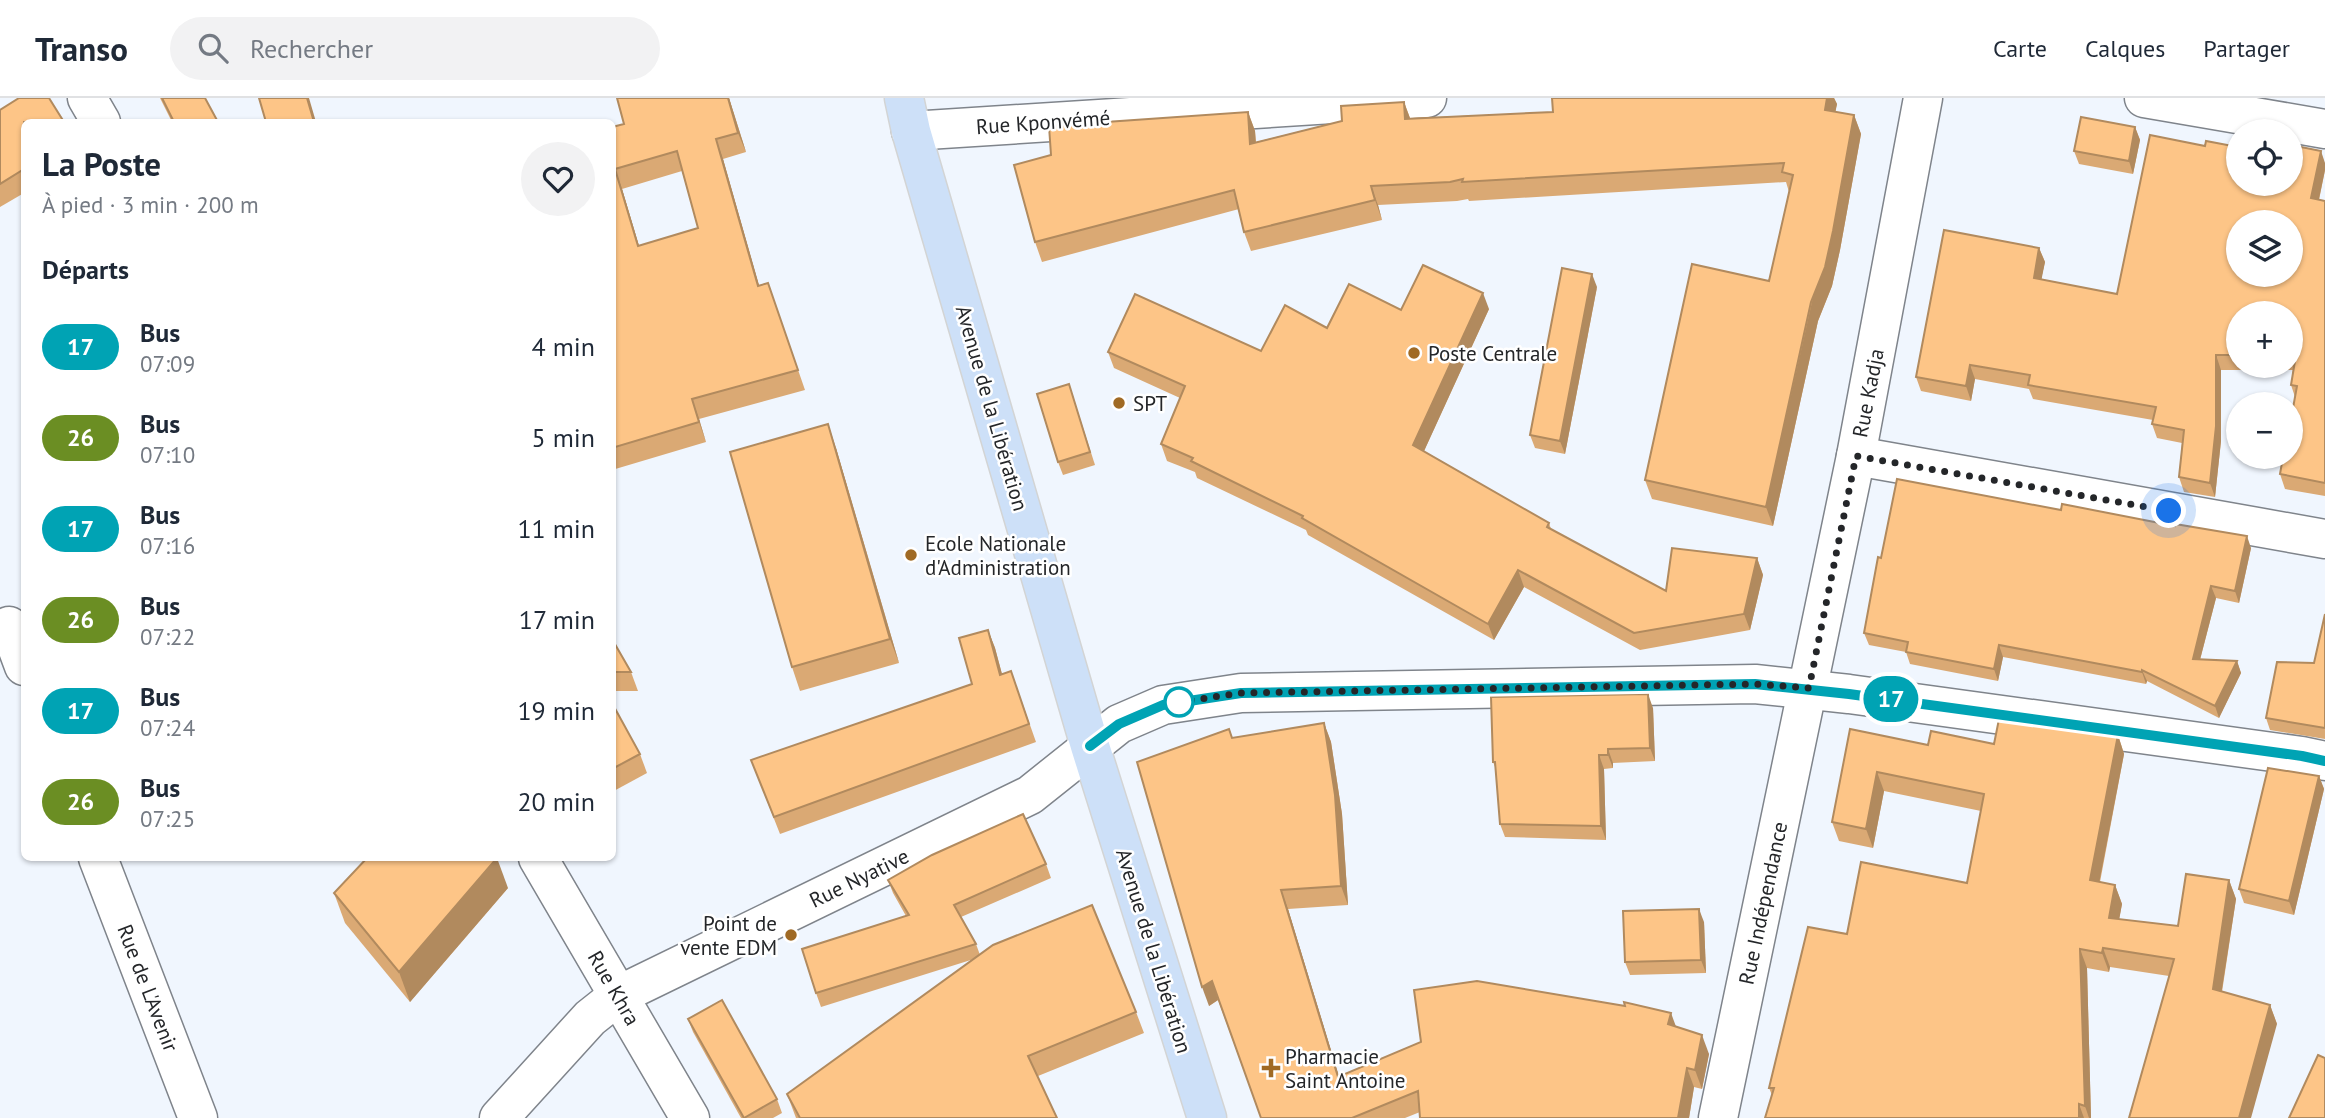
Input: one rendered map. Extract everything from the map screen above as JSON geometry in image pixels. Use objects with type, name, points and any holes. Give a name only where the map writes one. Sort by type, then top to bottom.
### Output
[{"type":"main road","name":"Avenue de la Libération","points":[[908,114],[1090,746],[1207,1118]]},
{"type":"street","points":[[87,98],[99,119]]},
{"type":"street","name":"Rue Kponvémé","points":[[908,114],[1427,98]]},
{"type":"street","name":"Rue Kadja","points":[[1809,688],[1856,456],[1923,98]]},
{"type":"street","points":[[2144,98],[2325,129]]},
{"type":"street","points":[[1856,456],[2325,539]]},
{"type":"street","points":[[11,624],[21,656]]},
{"type":"street","name":"Rue Nyative","points":[[499,1118],[590,1018],[619,995],[1030,795],[1119,724],[1163,705],[1241,693],[1755,684],[1809,688],[2325,761]]},
{"type":"street","name":"Rue Indépendance","points":[[1718,1118],[1809,688]]},
{"type":"street","name":"Rue de L'Avenir","points":[[99,861],[198,1118]]},
{"type":"street","name":"Rue Khra","points":[[540,861],[690,1118]]},
{"type":"building","points":[[19,98],[49,98],[62,119],[21,119],[21,171],[0,184],[0,110]]},
{"type":"building","points":[[162,98],[205,98],[216,119],[172,119]]},
{"type":"building","points":[[259,98],[307,98],[313,119],[265,119]]},
{"type":"building","points":[[617,98],[728,98],[738,133],[716,139],[758,286],[768,283],[798,370],[692,399],[699,422],[616,447],[616,172],[638,246],[698,228],[677,151],[616,169],[616,126],[624,124]]},
{"type":"building","points":[[1552,98],[1827,98],[1825,110],[1854,115],[1825,267],[1811,302],[1766,507],[1645,480],[1692,264],[1769,281],[1793,175],[1782,172],[1784,163],[1371,186],[1375,200],[1244,232],[1234,190],[1035,242],[1014,165],[1051,155],[1049,126],[1248,112],[1250,144],[1342,121],[1341,106],[1404,102],[1405,119],[1553,112]]},
{"type":"building","points":[[2081,117],[2135,127],[2129,161],[2074,151]]},
{"type":"building","points":[[2150,135],[2205,146],[2206,141],[2226,145],[2226,196],[2303,196],[2303,147],[2321,151],[2311,198],[2325,201],[2325,483],[2280,474],[2281,469],[2303,469],[2303,392],[2296,392],[2297,386],[2291,385],[2292,378],[2303,378],[2303,301],[2226,301],[2226,355],[2216,355],[2216,426],[2210,483],[2179,477],[2184,430],[2152,424],[2156,407],[2028,385],[2030,375],[1970,365],[1966,386],[1916,377],[1944,230],[2039,248],[2034,278],[2117,294]]},
{"type":"building","points":[[1423,265],[1483,293],[1413,445],[1549,523],[1547,527],[1666,591],[1672,548],[1757,558],[1744,614],[1634,633],[1518,570],[1488,624],[1302,518],[1303,516],[1161,444],[1185,386],[1108,352],[1135,294],[1261,351],[1285,305],[1327,328],[1349,284],[1401,310]]},
{"type":"building","points":[[1562,268],[1592,274],[1560,441],[1530,435]]},
{"type":"building","points":[[1069,384],[1090,452],[1058,462],[1037,394]]},
{"type":"building","points":[[828,424],[890,639],[792,667],[730,452]]},
{"type":"building","points":[[1897,479],[2061,510],[2062,504],[2175,526],[2247,536],[2235,591],[2211,586],[2193,659],[2237,661],[2215,706],[2142,670],[1999,645],[1994,669],[1906,652],[1908,642],[1864,633],[1878,557],[1881,558]]},
{"type":"building","points":[[2325,614],[2325,728],[2266,718],[2277,662],[2314,663]]},
{"type":"building","points":[[988,630],[1000,675],[1011,671],[1029,724],[774,817],[751,760],[972,684],[959,638]]},
{"type":"building","points":[[616,646],[631,672],[616,672]]},
{"type":"building","points":[[1648,694],[1650,748],[1608,749],[1608,755],[1599,755],[1601,826],[1500,824],[1493,762],[1491,697]]},
{"type":"building","points":[[616,710],[640,754],[616,767]]},
{"type":"building","points":[[1999,719],[2118,735],[2090,880],[2115,885],[2109,918],[2178,926],[2186,874],[2229,880],[2213,989],[2270,1005],[2239,1118],[2129,1118],[2174,959],[2103,948],[2102,953],[2080,949],[2085,1106],[2079,1104],[2079,1118],[1765,1118],[1774,1088],[1769,1088],[1808,927],[1847,934],[1861,862],[1967,883],[1984,794],[1877,772],[1866,829],[1832,822],[1850,729],[1928,745],[1931,731],[1994,744]]},
{"type":"building","points":[[1324,723],[1335,795],[1341,886],[1281,890],[1338,1077],[1421,1042],[1414,990],[1477,981],[1625,1006],[1624,1002],[1671,1013],[1668,1024],[1702,1035],[1695,1070],[1687,1068],[1678,1118],[1420,1118],[1418,1091],[1352,1118],[1261,1118],[1212,981],[1202,987],[1137,762],[1229,729],[1232,738]]},
{"type":"building","points":[[2268,768],[2319,776],[2289,901],[2239,889]]},
{"type":"building","points":[[1023,814],[1046,864],[954,905],[976,944],[816,993],[802,949],[909,915],[888,880],[932,855]]},
{"type":"building","points":[[364,861],[494,861],[399,972],[334,893]]},
{"type":"building","points":[[1092,905],[1136,1012],[1028,1056],[1057,1118],[800,1118],[787,1094],[993,945]]},
{"type":"building","points":[[1699,909],[1701,960],[1625,962],[1623,911]]},
{"type":"building","points":[[722,1000],[777,1099],[744,1118],[688,1019]]},
{"type":"building","points":[[2318,1055],[2325,1058],[2325,1118],[2289,1118]]},
{"type":"bus line","name":"17","points":[[1090,746],[1119,724],[1163,705],[1241,693],[1755,684],[1809,688],[2325,761]]},
{"type":"place","name":"Poste Centrale","points":[[1414,353]]},
{"type":"place","name":"SPT","points":[[1119,403]]},
{"type":"place","name":"Ecole Nationale d'Administration","points":[[911,555]]},
{"type":"place","name":"Point de vente EDM","points":[[791,935]]},
{"type":"place","name":"Pharmacie Saint Antoine","points":[[1271,1068]]},
{"type":"route","points":[[1179,702],[1241,693],[1755,684],[1809,688],[1856,456],[2169,511]]}]
